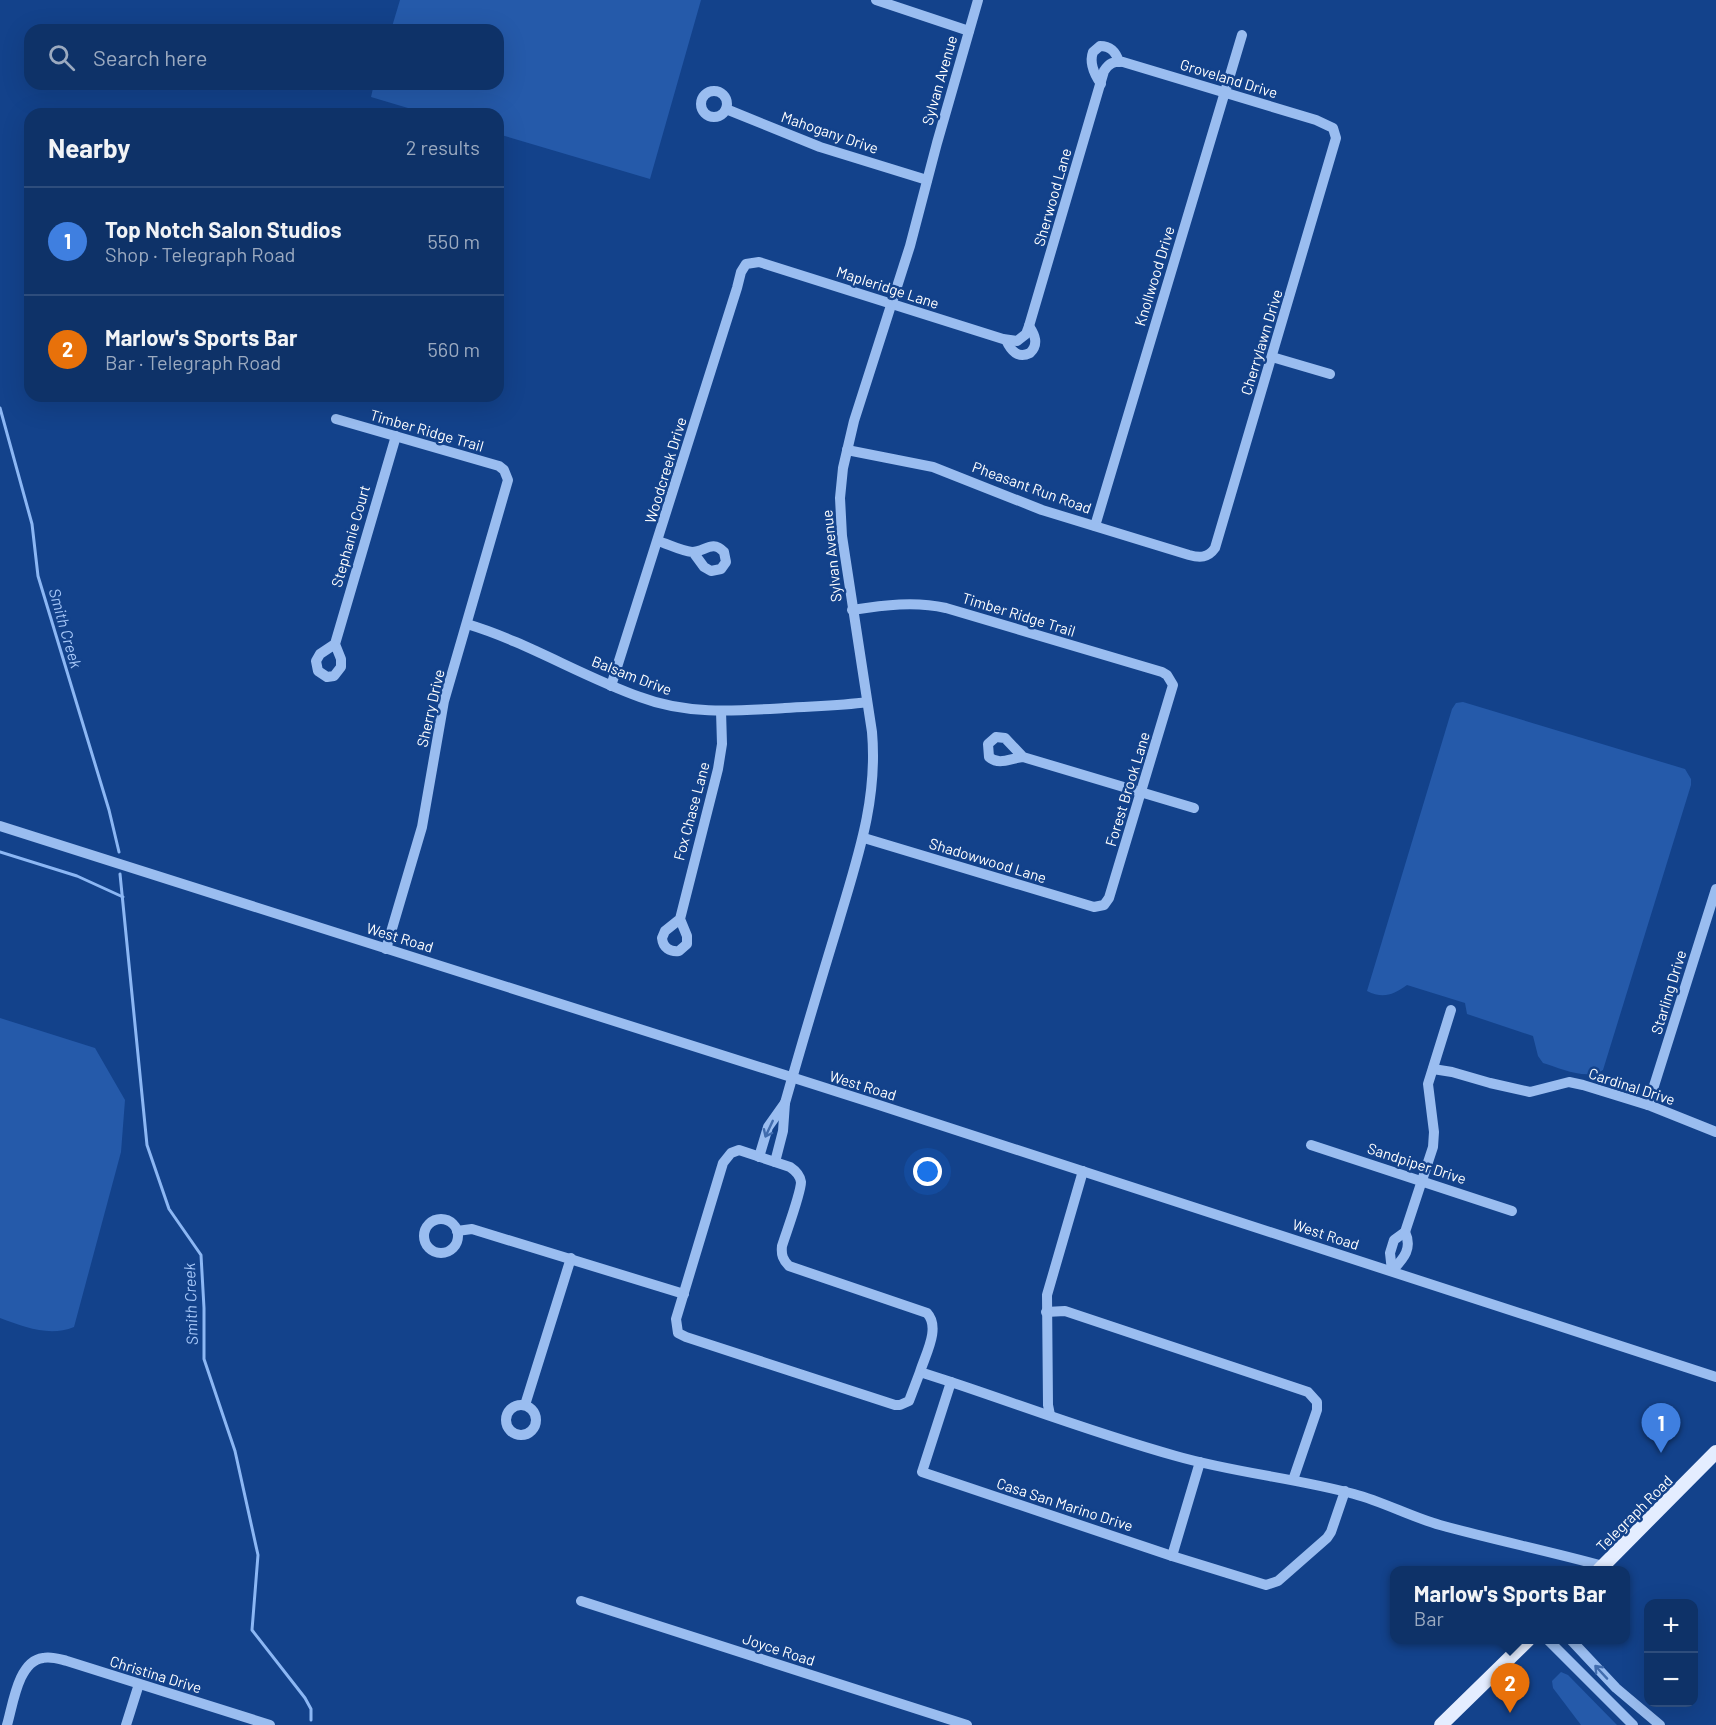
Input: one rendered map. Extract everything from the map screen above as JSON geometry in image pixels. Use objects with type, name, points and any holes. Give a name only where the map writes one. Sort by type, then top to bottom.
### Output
[{"type":"main road","name":"Telegraph Road","points":[[1603,1566],[1716,1452]]},
{"type":"main road","points":[[1441,1725],[1524,1644]]},
{"type":"street","points":[[876,0],[969,31]]},
{"type":"street","name":"Sylvan Avenue","points":[[785,1103],[864,838],[871,805],[874,772],[873,740],[852,610],[840,513],[847,450],[909,246],[978,0]]},
{"type":"street","name":"Knollwood Drive","points":[[1095,526],[1242,34]]},
{"type":"street","name":"Groveland Drive","points":[[1101,84],[1092,67],[1093,51],[1100,46],[1115,52],[1115,62],[1329,124],[1335,130]]},
{"type":"street","name":"Sherwood Lane","points":[[1020,340],[1026,334],[1029,326],[1104,71],[1115,62]]},
{"type":"street","name":"Mahogany Drive","points":[[726,109],[820,147],[927,180]]},
{"type":"street","name":"Cherrylawn Drive","points":[[1205,557],[1215,548],[1336,138],[1335,130]]},
{"type":"street","name":"Mapleridge Lane","points":[[747,264],[759,262],[1012,342],[1020,340]]},
{"type":"street","name":"Woodcreek Drive","points":[[611,686],[741,272],[747,264]]},
{"type":"street","points":[[1006,340],[1013,352],[1018,355],[1030,353],[1035,346],[1035,340],[1029,326]]},
{"type":"street","points":[[1272,357],[1330,374]]},
{"type":"street","name":"Timber Ridge Trail","points":[[336,419],[499,466],[507,474]]},
{"type":"street","name":"Stephanie Court","points":[[334,644],[396,436]]},
{"type":"street","name":"Pheasant Run Road","points":[[847,450],[933,467],[1032,506],[1189,555],[1205,557]]},
{"type":"street","name":"Sherry Drive","points":[[386,949],[422,827],[442,711],[507,486],[507,474]]},
{"type":"street","points":[[658,541],[693,552]]},
{"type":"street","name":"Timber Ridge Trail","points":[[852,610],[896,604],[929,604],[1161,672],[1171,680]]},
{"type":"street","name":"Balsam Drive","points":[[467,624],[514,640],[611,686],[675,707],[721,711],[867,702]]},
{"type":"street","name":"Forest Brook Lane","points":[[1104,905],[1109,898],[1172,691],[1171,680]]},
{"type":"street","name":"Fox Chase Lane","points":[[680,919],[718,769],[722,744],[721,711]]},
{"type":"street","points":[[1023,757],[1194,808]]},
{"type":"street","name":"West Road","points":[[0,826],[1083,1171],[1716,1377]]},
{"type":"street","name":"Shadowwood Lane","points":[[864,838],[1094,907],[1104,905]]},
{"type":"street","name":"Starling Drive","points":[[1648,1104],[1716,889]]},
{"type":"street","points":[[1392,1271],[1390,1253],[1394,1240],[1405,1232],[1434,1140],[1428,1084],[1451,1010]]},
{"type":"street","name":"Cardinal Drive","points":[[1433,1069],[1530,1092],[1569,1083],[1648,1104],[1716,1132]]},
{"type":"street","points":[[759,1157],[768,1127],[785,1103]]},
{"type":"street","points":[[775,1162],[783,1131],[785,1103]]},
{"type":"street","name":"Sandpiper Drive","points":[[1311,1144],[1512,1211]]},
{"type":"street","points":[[740,1150],[759,1157],[795,1170],[801,1181],[782,1246],[783,1260],[789,1266],[927,1313],[933,1321],[934,1329],[909,1401],[895,1405],[678,1333],[675,1325],[725,1160],[731,1153],[740,1150]]},
{"type":"street","points":[[1050,1415],[1046,1312],[1049,1283],[1083,1171]]},
{"type":"street","points":[[457,1231],[472,1229],[684,1294]]},
{"type":"street","points":[[1392,1271],[1407,1251],[1409,1240],[1405,1232]]},
{"type":"street","points":[[525,1405],[572,1258]]},
{"type":"street","points":[[1046,1312],[1065,1311],[1308,1392],[1317,1402],[1317,1410],[1293,1480]]},
{"type":"street","points":[[920,1372],[1200,1462],[1345,1491],[1382,1502],[1440,1525],[1594,1566]]},
{"type":"street","name":"Casa San Marino Drive","points":[[951,1382],[922,1472],[1258,1584],[1273,1584],[1328,1538],[1345,1491]]},
{"type":"street","points":[[1172,1556],[1200,1462]]},
{"type":"street","name":"Joyce Road","points":[[581,1601],[967,1725]]},
{"type":"street","points":[[1552,1644],[1633,1725]]},
{"type":"street","points":[[1575,1644],[1616,1688],[1660,1725]]},
{"type":"street","name":"Christina Drive","points":[[7,1725],[21,1676],[27,1666],[39,1658],[52,1657],[270,1725]]},
{"type":"street","points":[[126,1725],[139,1684]]},
{"type":"street","points":[[1606,1699],[1616,1688]]},
{"type":"shaded area","points":[[400,0],[701,0],[650,179],[504,136],[504,108],[408,108],[371,97],[373,90],[504,90],[504,24],[393,24]]},
{"type":"shaded area","points":[[1463,702],[1685,769],[1691,779],[1603,1070],[1597,1073],[1573,1073],[1543,1063],[1538,1056],[1533,1036],[1467,1014],[1465,1003],[1407,985],[1388,995],[1378,995],[1367,991],[1452,709],[1456,703]]},
{"type":"shaded area","points":[[0,1018],[95,1048],[125,1100],[121,1152],[74,1327],[65,1330],[37,1330],[0,1318]]},
{"type":"shaded area","points":[[1561,1672],[1568,1675],[1617,1725],[1581,1725],[1553,1688],[1552,1681]]},
{"type":"waterway","name":"Smith Creek","points":[[0,408],[32,524],[38,576],[109,810],[119,852]]},
{"type":"waterway","points":[[0,852],[77,876],[123,897]]},
{"type":"waterway","name":"Smith Creek","points":[[120,874],[147,1145],[169,1209],[201,1255],[204,1359],[235,1451],[258,1555],[252,1630],[305,1698],[311,1709],[311,1720]]},
{"type":"place","name":"Top Notch Salon Studios","points":[[1661,1453]]},
{"type":"place","name":"Marlow's Sports Bar","points":[[1510,1713]]}]
